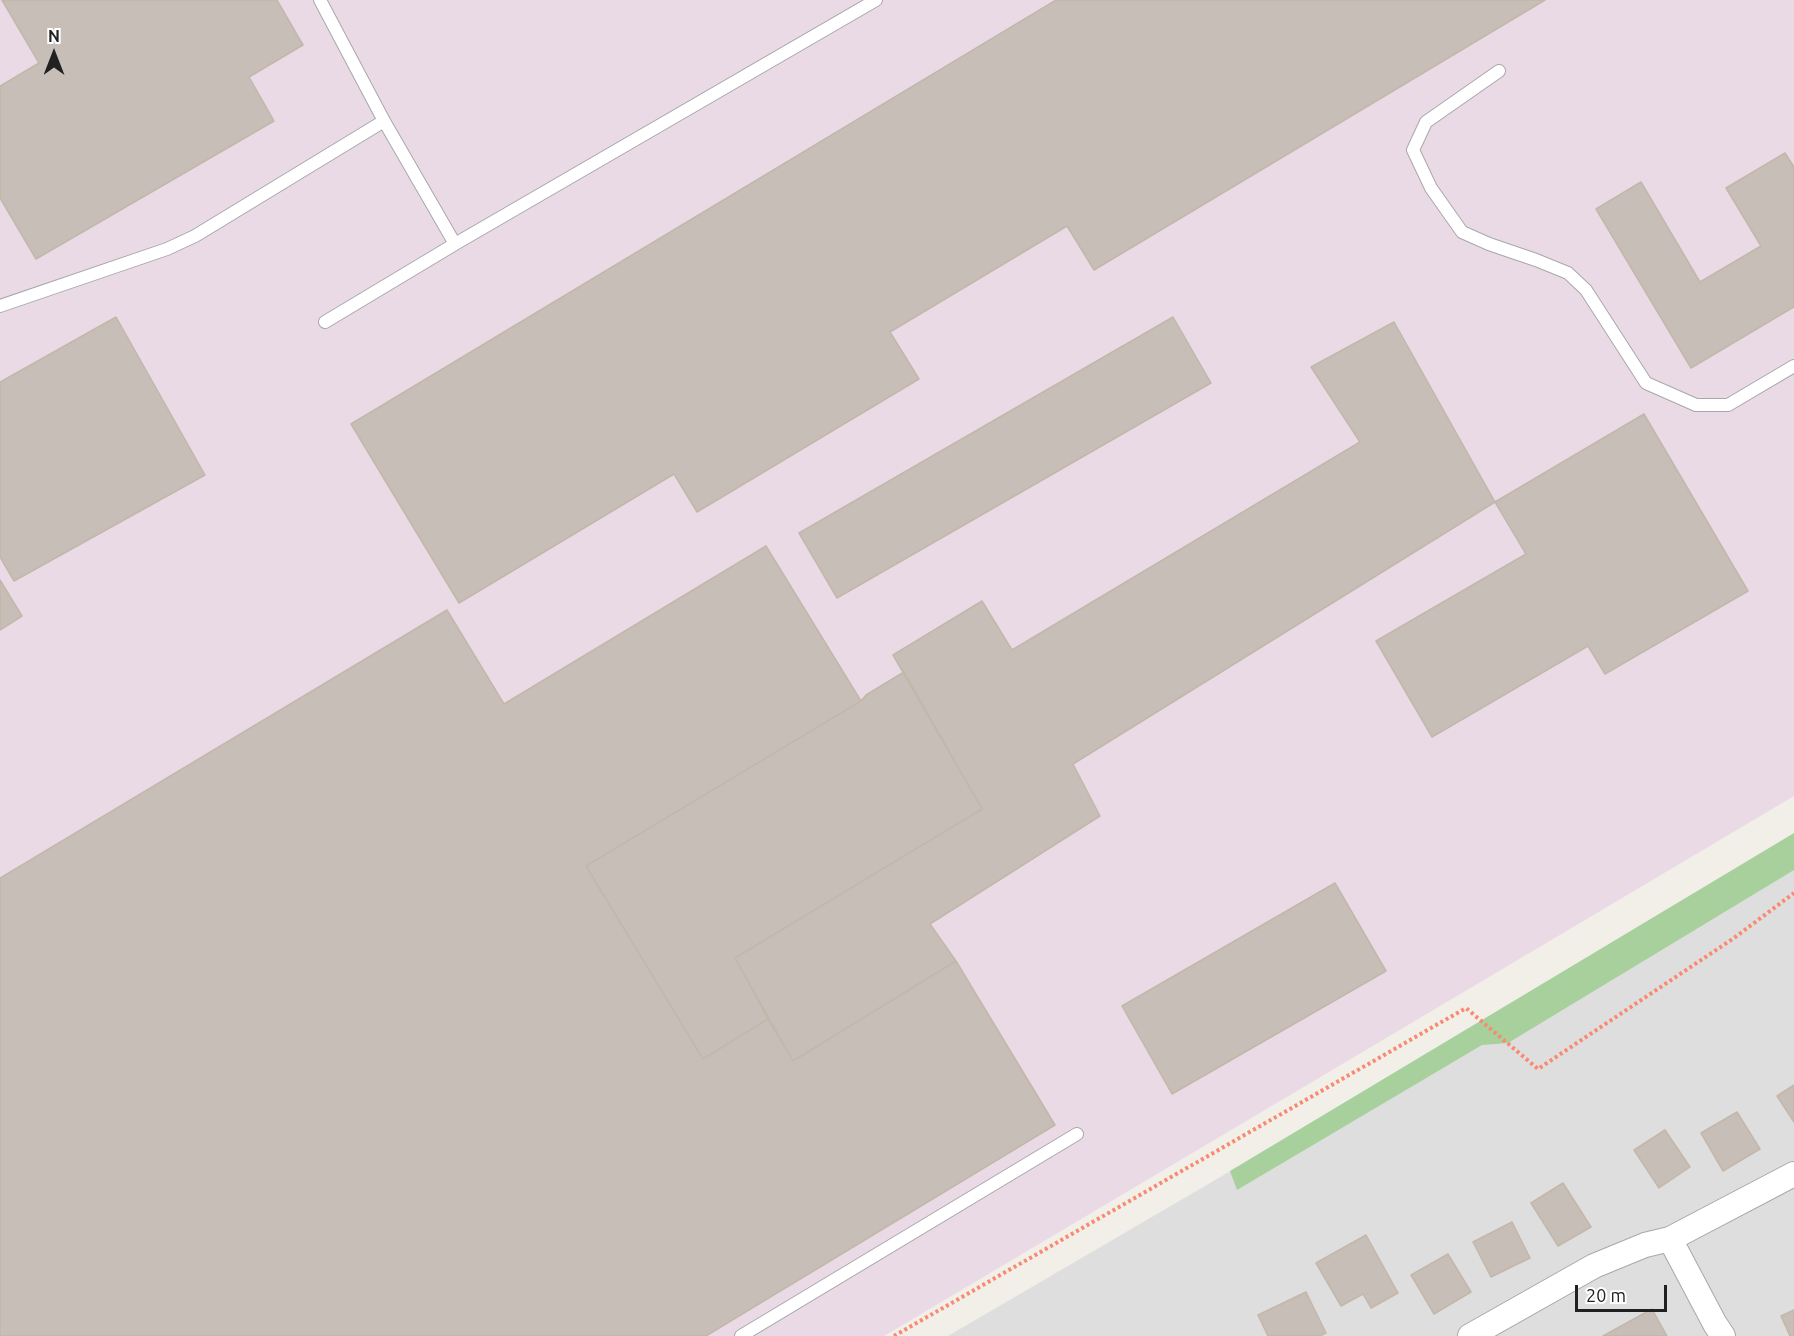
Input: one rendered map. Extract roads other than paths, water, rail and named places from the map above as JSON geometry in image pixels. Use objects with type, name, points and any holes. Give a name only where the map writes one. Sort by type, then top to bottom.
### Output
[{"type":"street","points":[[1470,1336],[1594,1266],[1646,1245],[1670,1239],[1794,1174]]},
{"type":"street","points":[[1670,1239],[1723,1336]]},
{"type":"lane","points":[[320,0],[384,121],[455,244]]},
{"type":"lane","points":[[325,322],[876,0]]},
{"type":"lane","points":[[1499,71],[1426,122],[1413,150],[1431,188],[1461,232],[1568,273],[1586,290],[1646,383],[1696,405],[1728,405],[1794,366]]},
{"type":"lane","points":[[0,306],[167,249],[195,236],[384,121]]},
{"type":"lane","points":[[741,1336],[1077,1134]]}]
